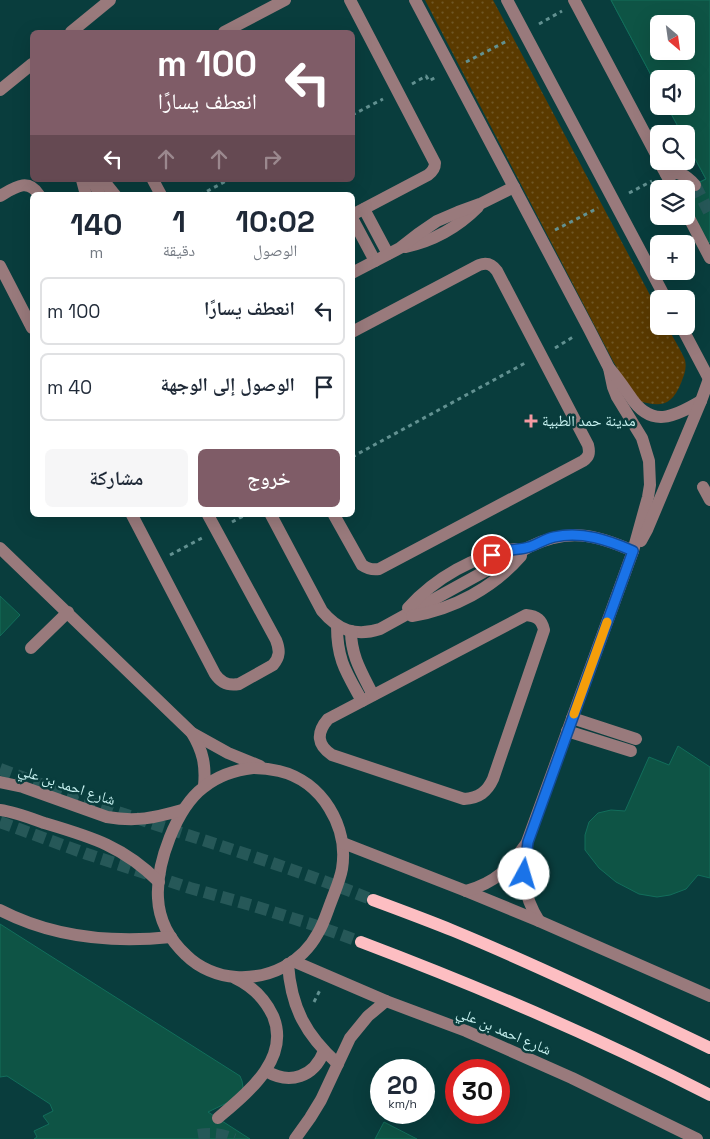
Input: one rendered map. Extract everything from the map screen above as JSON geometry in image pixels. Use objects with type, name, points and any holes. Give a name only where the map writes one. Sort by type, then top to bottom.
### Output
[{"type":"main road","points":[[373,900],[454,931],[516,958],[710,1048]]},
{"type":"main road","name":"شارع احمد بن علي","points":[[361,942],[442,972],[600,1042],[710,1095]]},
{"type":"street","points":[[73,30],[110,0]]},
{"type":"street","points":[[228,30],[285,0]]},
{"type":"street","points":[[350,0],[435,167],[428,175],[355,214]]},
{"type":"street","points":[[415,0],[589,329],[608,368],[617,397],[642,438],[649,461],[650,485],[648,497],[633,551],[528,842],[524,874],[525,887],[528,899],[539,921]]},
{"type":"street","points":[[507,0],[661,290]]},
{"type":"street","points":[[574,0],[650,144]]},
{"type":"street","points":[[0,90],[30,68]]},
{"type":"street","points":[[664,170],[669,180]]},
{"type":"street","points":[[666,174],[677,173],[686,176],[690,180]]},
{"type":"street","points":[[105,182],[113,192]]},
{"type":"street","points":[[0,196],[23,185],[29,185],[36,192]]},
{"type":"street","points":[[355,271],[400,248],[437,221],[480,204],[514,186]]},
{"type":"street","points":[[364,209],[388,254]]},
{"type":"street","points":[[355,222],[375,261]]},
{"type":"street","points":[[693,225],[710,258]]},
{"type":"street","points":[[335,517],[362,565],[366,569],[378,569],[587,458],[589,454],[588,446],[497,271],[489,264],[479,265],[355,330]]},
{"type":"street","points":[[0,266],[30,324]]},
{"type":"street","points":[[633,551],[647,530],[710,378],[686,335]]},
{"type":"street","points":[[608,368],[621,382],[636,404],[642,410],[657,417],[674,416],[701,402]]},
{"type":"street","points":[[703,487],[710,500]]},
{"type":"street","points":[[133,517],[218,679],[234,685],[273,665],[277,661],[279,650],[276,640],[209,517]]},
{"type":"street","points":[[272,517],[322,611],[337,626],[351,631],[370,632],[380,629],[529,547],[555,537],[583,535],[596,537],[633,551]]},
{"type":"street","points":[[0,548],[192,733],[228,753],[266,768],[294,776],[306,783],[318,793],[334,816],[340,829],[343,843],[342,870],[319,932],[312,943],[291,963],[276,971],[248,977],[233,977]]},
{"type":"street","points":[[30,648],[68,612]]},
{"type":"street","points":[[526,615],[538,618],[542,624],[544,630],[543,637],[493,779],[490,786],[479,796],[464,799],[332,755],[326,751],[320,738],[320,731],[323,725],[328,719],[367,698],[526,615]]},
{"type":"street","points":[[337,626],[342,664],[367,698]]},
{"type":"street","points":[[351,631],[351,642],[367,698]]},
{"type":"street","points":[[568,731],[634,745],[572,718]]},
{"type":"street","points":[[192,733],[202,753],[205,775],[204,786]]},
{"type":"street","points":[[218,1118],[246,1093],[266,1071],[272,1062],[275,1052],[278,1031],[265,1002],[258,994],[242,981],[197,964],[178,947],[164,923],[159,908],[158,882],[167,844],[182,810],[196,794],[204,786],[227,773],[253,768],[266,768]]},
{"type":"street","name":"شارع احمد بن علي","points":[[0,782],[23,787],[107,817],[120,819],[148,819],[182,810]]},
{"type":"street","points":[[1,810],[101,841],[132,859],[147,870],[158,882]]},
{"type":"street","points":[[466,891],[488,883],[498,876],[515,860],[528,842]]},
{"type":"street","points":[[343,843],[539,921],[710,996]]},
{"type":"street","points":[[0,910],[50,929],[98,938],[122,940],[171,937]]},
{"type":"street","points":[[291,963],[289,979],[292,994],[302,1021],[324,1051],[338,1064]]},
{"type":"street","name":"شارع احمد بن علي","points":[[291,963],[466,1031],[572,1078],[698,1139]]},
{"type":"street","points":[[295,1139],[321,1100],[350,1038],[368,1016],[386,1001]]},
{"type":"street","points":[[266,1071],[283,1078],[300,1076],[316,1066],[324,1051]]},
{"type":"path","points":[[206,192],[224,182]]},
{"type":"path","points":[[355,455],[589,329]]},
{"type":"path","points":[[302,1021],[313,1006],[327,976]]},
{"type":"shaded area","points":[[425,0],[493,0],[650,295],[650,335],[672,335],[686,363],[681,383],[673,397],[663,404],[651,404],[635,400]]},
{"type":"building","points":[[611,0],[710,0],[710,242],[707,244],[695,221],[695,184],[706,179],[695,159],[695,125],[677,125],[672,115],[695,115],[695,70],[650,70],[650,73]]},
{"type":"building","points":[[611,0],[710,0],[710,242],[707,244],[695,221],[695,184],[706,179],[695,159],[695,125],[677,125],[672,115],[695,115],[695,70],[650,70],[650,73]]},
{"type":"building","points":[[0,596],[20,615],[0,636]]},
{"type":"building","points":[[678,746],[710,767],[710,878],[698,875],[686,889],[670,895],[657,897],[639,894],[616,882],[599,868],[585,850],[585,835],[589,822],[598,813],[611,810],[625,811],[649,757],[669,765]]},
{"type":"building","points":[[0,924],[240,1076],[243,1087],[242,1092],[233,1100],[208,1112],[250,1139],[34,1139],[37,1137],[34,1131],[49,1124],[43,1116],[53,1111],[50,1104],[7,1076],[0,1077]]},
{"type":"building","points":[[383,1124],[388,1124],[417,1139],[375,1139]]},
{"type":"tunnel","points":[[695,185],[710,214]]},
{"type":"tunnel","points":[[0,769],[100,806],[271,863],[373,900]]},
{"type":"tunnel","points":[[0,822],[87,854],[190,888],[317,926],[361,942]]},
{"type":"tunnel","points":[[198,1135],[216,1134],[234,1139]]},
{"type":"slow traffic","points":[[574,714],[607,622]]},
{"type":"place","name":"مدينة حمد الطبية","points":[[531,421]]},
{"type":"route","points":[[492,555],[529,547],[555,537],[569,535],[596,537],[633,551],[528,842],[524,874]]}]
